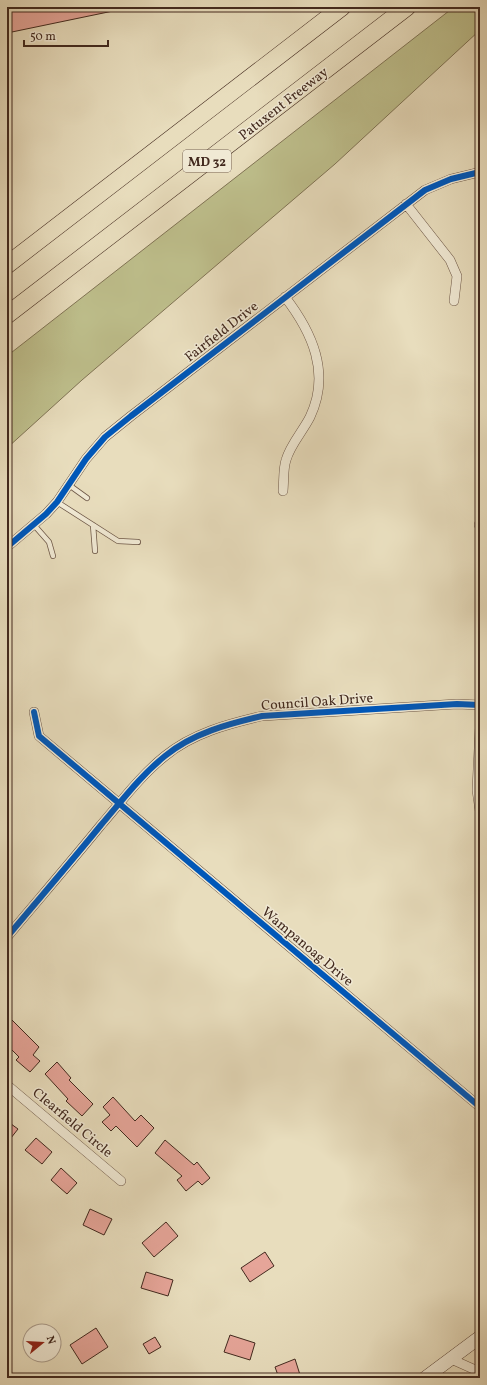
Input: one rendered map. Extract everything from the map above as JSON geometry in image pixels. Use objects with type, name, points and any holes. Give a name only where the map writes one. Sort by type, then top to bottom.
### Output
[{"type":"highway","name":"MD 32","points":[[7,265],[342,7]]},
{"type":"highway","name":"Patuxent Freeway","points":[[7,315],[407,7]]},
{"type":"street","name":"Fairfield Drive","points":[[7,547],[34,525],[57,502],[86,459],[105,437],[425,190],[451,179],[480,172]]},
{"type":"street","points":[[406,204],[450,260],[457,276],[454,300]]},
{"type":"street","points":[[283,490],[286,460],[310,416],[315,402],[319,377],[317,357],[312,338],[300,315],[285,297]]},
{"type":"street","name":"Council Oak Drive","points":[[7,937],[138,782],[165,756],[203,734],[233,722],[262,716],[457,704],[480,705]]},
{"type":"street","name":"Wampanoag Drive","points":[[34,712],[39,736],[480,1107]]},
{"type":"street","points":[[480,728],[477,790],[480,811]]},
{"type":"street","name":"Clearfield Circle","points":[[7,1085],[121,1181]]},
{"type":"street","points":[[425,1378],[480,1336]]},
{"type":"street","points":[[451,1359],[480,1372]]},
{"type":"lane","points":[[69,485],[87,498]]},
{"type":"lane","points":[[57,502],[118,541],[138,542]]},
{"type":"lane","points":[[34,525],[49,542],[53,556]]},
{"type":"lane","points":[[93,525],[95,551]]},
{"type":"green space","points":[[454,7],[480,7],[480,30],[335,164],[82,380],[7,448],[7,356]]},
{"type":"building","points":[[7,7],[112,7],[113,11],[7,33]]},
{"type":"building","points":[[7,1015],[39,1047],[33,1055],[40,1061],[30,1072],[16,1060],[19,1057],[7,1045]]},
{"type":"building","points":[[57,1062],[71,1078],[69,1080],[93,1104],[82,1116],[66,1101],[68,1099],[45,1074]]},
{"type":"building","points":[[113,1097],[135,1121],[141,1115],[154,1128],[137,1147],[116,1126],[111,1131],[102,1122],[110,1115],[103,1107]]},
{"type":"building","points":[[7,1121],[18,1129],[7,1143]]},
{"type":"building","points":[[36,1138],[52,1152],[42,1164],[25,1150]]},
{"type":"building","points":[[165,1140],[194,1165],[197,1162],[210,1178],[202,1185],[198,1181],[186,1191],[177,1180],[182,1176],[155,1153]]},
{"type":"building","points":[[61,1168],[77,1183],[67,1194],[51,1180]]},
{"type":"building","points":[[90,1209],[112,1219],[104,1235],[83,1225]]},
{"type":"building","points":[[166,1222],[178,1236],[154,1257],[142,1243]]},
{"type":"building","points":[[265,1252],[274,1266],[250,1282],[241,1268]]},
{"type":"building","points":[[146,1272],[173,1280],[168,1296],[141,1288]]},
{"type":"building","points":[[96,1328],[108,1347],[82,1364],[70,1345]]},
{"type":"building","points":[[230,1335],[255,1343],[250,1360],[224,1352]]},
{"type":"building","points":[[155,1337],[161,1347],[149,1354],[143,1344]]},
{"type":"building","points":[[295,1359],[301,1378],[279,1378],[275,1367]]},
{"type":"cycle path","points":[[7,547],[46,514],[57,502],[86,459],[105,437],[131,416],[425,190],[451,179],[480,172]]},
{"type":"cycle path","points":[[7,937],[123,798],[139,781],[165,756],[187,741],[199,735],[236,722],[262,716],[457,704],[480,705]]},
{"type":"cycle path","points":[[34,712],[39,736],[480,1107]]}]
